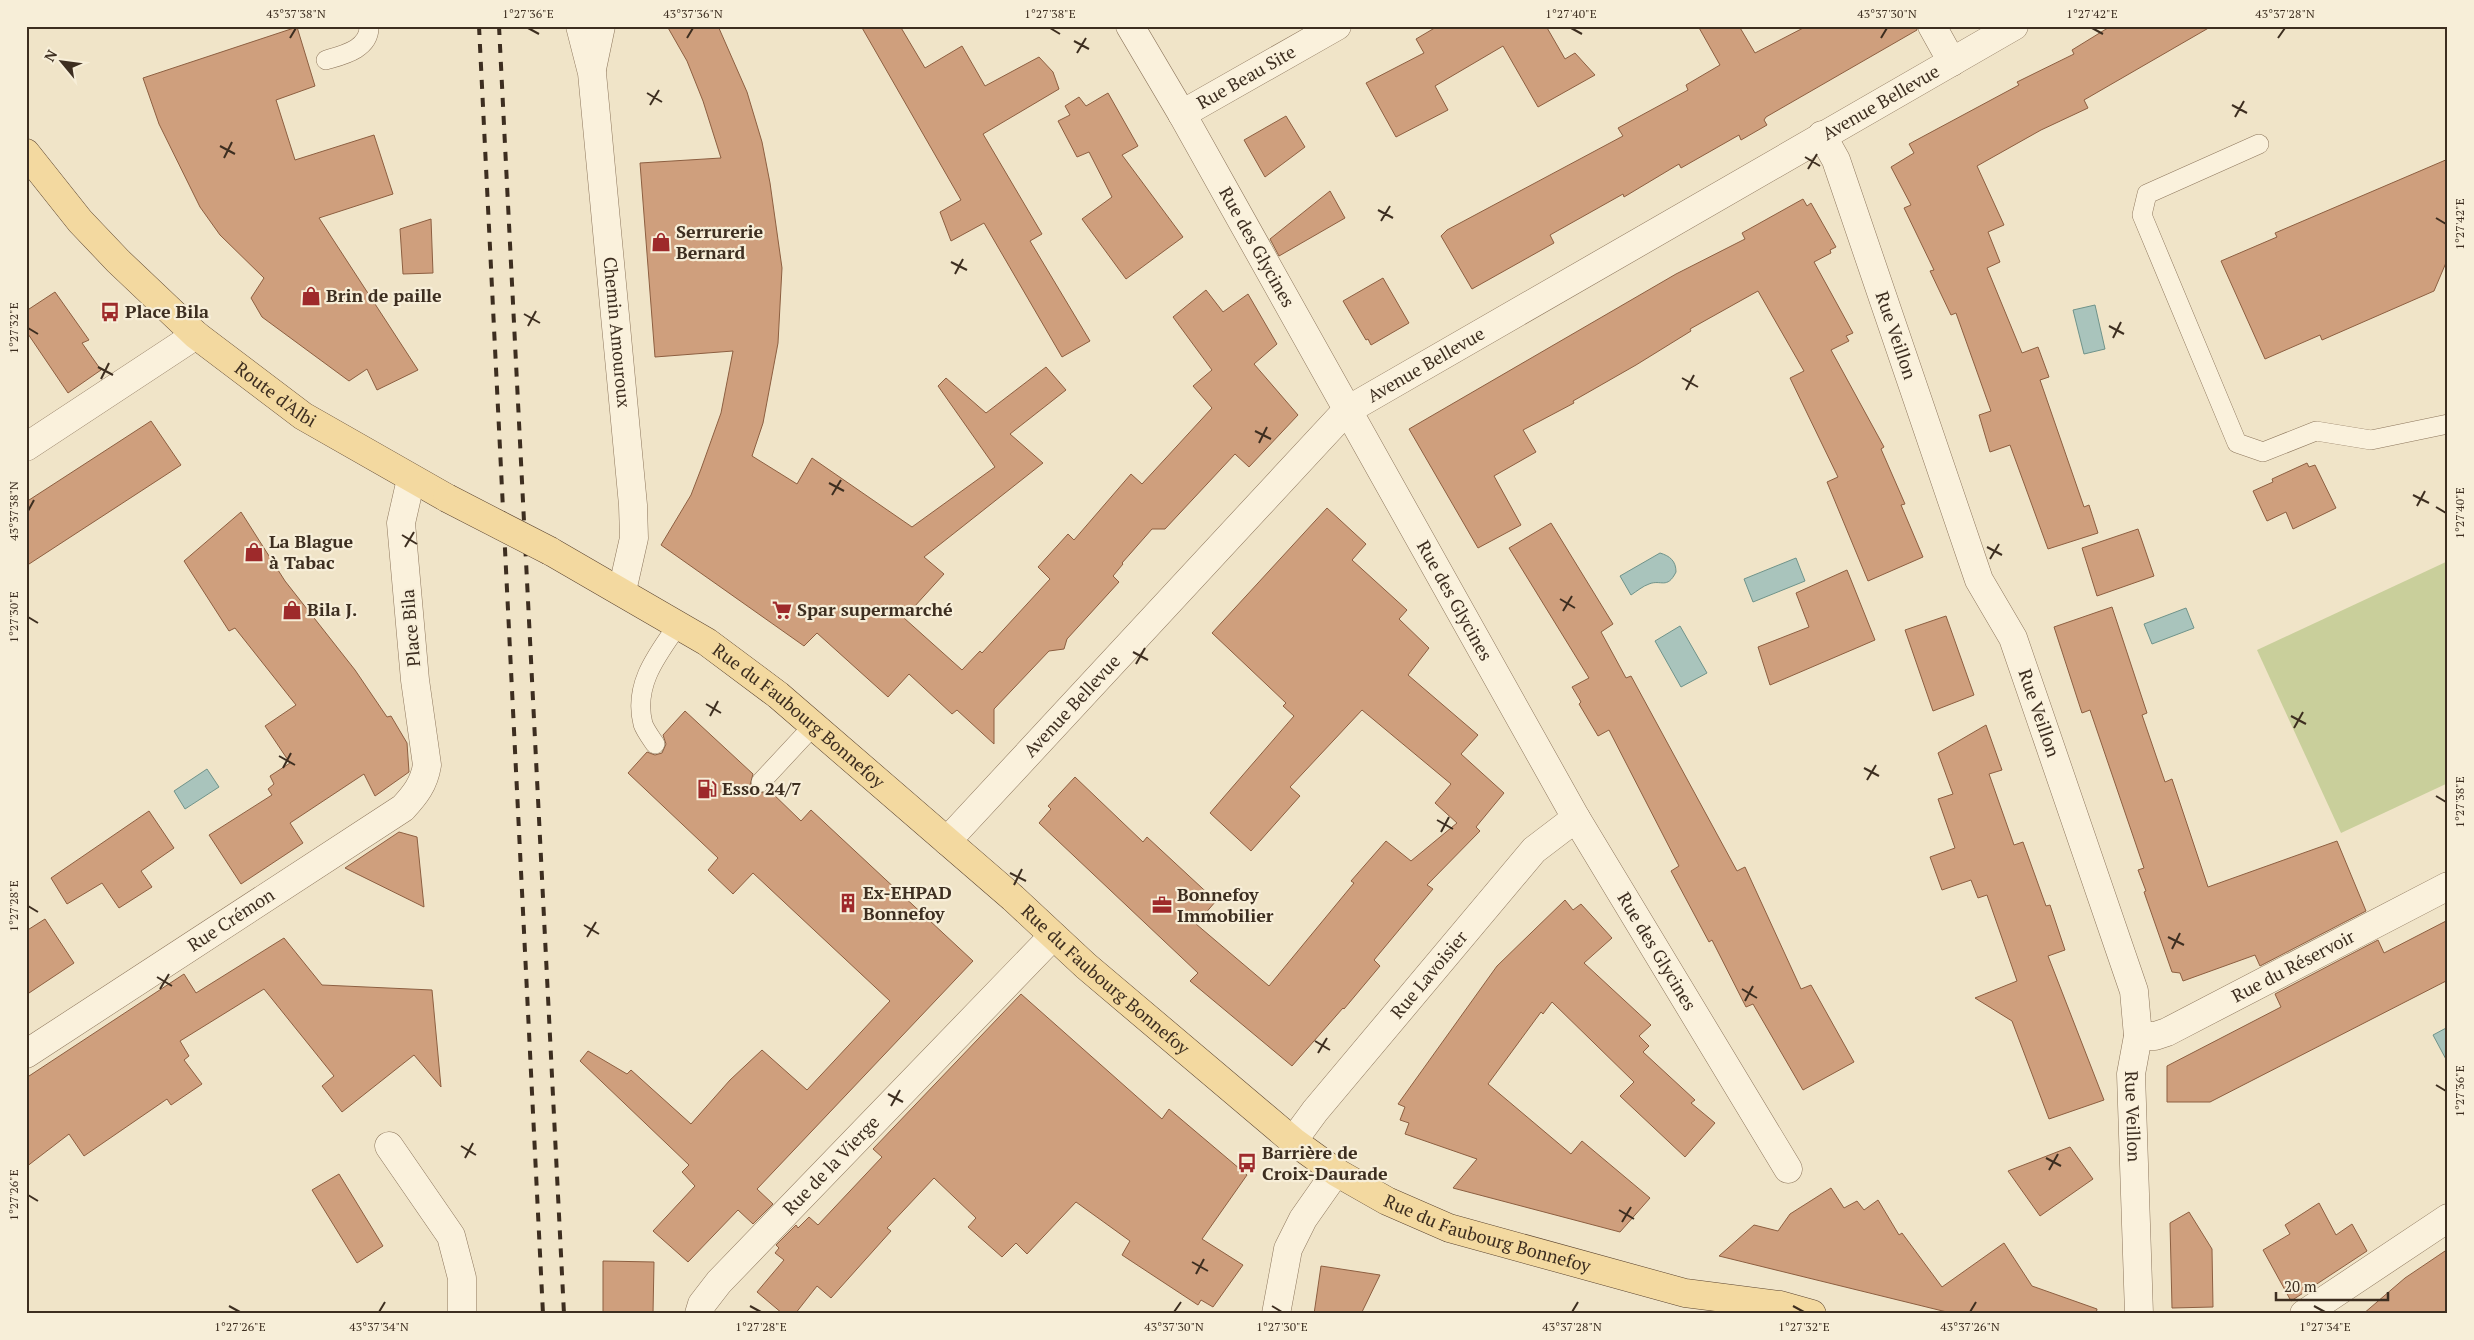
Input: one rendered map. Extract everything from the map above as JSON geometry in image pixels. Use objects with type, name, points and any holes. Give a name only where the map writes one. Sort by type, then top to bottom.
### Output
[{"type":"main road","name":"Route d'Albi","points":[[26,153],[80,221],[118,261],[196,335],[303,416],[410,479],[550,551],[577,567]]},
{"type":"main road","name":"Rue du Faubourg Bonnefoy","points":[[577,567],[622,591],[707,642],[814,724],[1013,898],[1053,936],[1293,1141],[1336,1172],[1387,1201],[1449,1228],[1685,1293],[1780,1305],[1812,1314]]},
{"type":"main road","name":"Rue du Faubourg Bonnefoy","points":[[1685,1293],[1731,1314]]},
{"type":"street","name":"Chemin Amouroux","points":[[580,26],[592,72],[633,505],[634,538],[622,591]]},
{"type":"street","name":"Chemin Amouroux","points":[[592,72],[601,26]]},
{"type":"street","name":"Rue des Glycines","points":[[1130,26],[1182,114],[1346,411],[1576,818],[1788,1170]]},
{"type":"street","name":"Rue Beau Site","points":[[1182,114],[1337,26]]},
{"type":"street","points":[[1932,26],[1952,62]]},
{"type":"street","name":"Avenue Bellevue","points":[[947,841],[1346,411],[2014,26]]},
{"type":"street","name":"Rue Veillon","points":[[1822,135],[1836,160],[1979,580],[2016,648],[2134,990],[2138,1036],[2131,1074],[2139,1314]]},
{"type":"street","points":[[26,447],[196,335]]},
{"type":"street","name":"Place Bila","points":[[410,479],[402,523],[415,680],[427,765],[425,776]]},
{"type":"street","name":"Rue Crémon","points":[[26,1054],[403,808],[418,792],[425,776]]},
{"type":"street","name":"Rue Lavoisier","points":[[1293,1141],[1315,1111],[1534,850],[1576,818]]},
{"type":"street","name":"Rue du Réservoir","points":[[2138,1036],[2155,1036],[2168,1032],[2448,886]]},
{"type":"street","name":"Rue de la Vierge","points":[[698,1314],[702,1304],[719,1282],[1053,936]]},
{"type":"street","points":[[389,1146],[451,1236],[462,1278],[462,1314]]},
{"type":"street","points":[[1276,1314],[1288,1249],[1303,1219],[1336,1172]]},
{"type":"street","points":[[2304,1314],[2448,1218]]},
{"type":"lane","points":[[326,60],[350,53],[364,43],[369,26]]},
{"type":"lane","points":[[2259,144],[2147,194],[2142,215],[2237,443],[2263,452],[2316,430],[2371,440],[2448,424]]},
{"type":"lane","points":[[655,744],[643,725],[641,693],[650,664],[678,625]]},
{"type":"lane","points":[[761,782],[814,724]]},
{"type":"green space","points":[[2448,561],[2448,783],[2341,833],[2257,650]]},
{"type":"water","points":[[2095,305],[2105,349],[2084,354],[2073,310]]},
{"type":"water","points":[[1660,553],[1669,557],[1674,562],[1676,572],[1673,577],[1670,581],[1664,583],[1653,583],[1642,587],[1631,595],[1620,576]]},
{"type":"water","points":[[1796,558],[1805,581],[1753,602],[1744,579]]},
{"type":"water","points":[[2186,608],[2194,628],[2152,644],[2144,624]]},
{"type":"water","points":[[1680,626],[1707,673],[1681,687],[1655,641]]},
{"type":"water","points":[[207,769],[219,787],[185,809],[174,791]]},
{"type":"water","points":[[2448,1027],[2448,1063],[2433,1035]]},
{"type":"building","points":[[667,26],[718,26],[747,92],[762,142],[782,268],[778,343],[763,423],[752,456],[797,484],[812,458],[912,527],[995,467],[938,386],[946,378],[986,413],[1046,367],[1066,390],[1010,434],[1043,463],[924,557],[944,574],[904,618],[962,670],[980,651],[982,653],[1050,579],[1038,567],[1068,534],[1074,540],[1131,474],[1142,484],[1212,408],[1193,386],[1212,370],[1173,317],[1206,290],[1223,312],[1248,294],[1277,344],[1254,364],[1298,415],[1249,467],[1235,454],[1165,529],[1152,529],[1113,576],[1119,582],[1067,639],[1064,649],[1049,651],[994,709],[994,744],[957,710],[952,714],[909,674],[888,697],[817,633],[804,646],[661,545],[691,495],[701,469],[721,413],[733,351],[655,357],[640,163],[721,158],[703,101],[687,61]]},
{"type":"building","points":[[861,26],[900,26],[925,68],[962,46],[985,86],[1039,57],[1053,72],[1059,89],[983,134],[1042,234],[1030,241],[1090,341],[1062,357],[984,223],[951,241],[940,212],[961,200]]},
{"type":"building","points":[[1438,26],[1546,26],[1565,59],[1575,53],[1595,75],[1538,107],[1503,46],[1435,86],[1448,110],[1396,137],[1366,83],[1424,53],[1416,39]]},
{"type":"building","points":[[1698,26],[1739,26],[1755,53],[1807,26],[1916,26],[1917,30],[1766,117],[1764,120],[1767,125],[1741,140],[1739,135],[1681,168],[1679,164],[1624,197],[1623,194],[1550,235],[1554,243],[1472,289],[1441,236],[1447,230],[1623,136],[1618,128],[1688,90],[1686,85],[1720,65]]},
{"type":"building","points":[[2111,26],[2212,26],[2084,100],[2088,108],[2041,130],[1977,166],[2004,225],[1988,232],[2000,262],[1987,268],[2022,353],[2038,347],[2049,377],[2040,380],[2084,507],[2089,505],[2098,533],[2048,549],[2010,445],[1990,452],[1979,415],[1991,411],[1956,313],[1951,315],[1930,271],[1934,270],[1904,208],[1911,205],[1891,167],[1914,153],[1909,144],[2019,85],[2017,82],[2074,54],[2072,50]]},
{"type":"building","points":[[297,27],[315,86],[276,100],[295,160],[374,135],[393,194],[319,218],[418,370],[377,390],[367,369],[349,381],[262,317],[251,298],[264,278],[220,235],[200,207],[159,124],[143,78]]},
{"type":"building","points":[[1108,93],[1138,146],[1122,155],[1183,237],[1126,279],[1082,219],[1112,197],[1089,152],[1077,157],[1058,121],[1070,115],[1065,106],[1079,97],[1086,106]]},
{"type":"building","points":[[1286,116],[1305,147],[1265,177],[1244,140]]},
{"type":"building","points":[[2448,159],[2448,258],[2434,291],[2322,340],[2320,335],[2265,359],[2221,261],[2277,237],[2275,233]]},
{"type":"building","points":[[1330,191],[1345,218],[1279,256],[1270,239]]},
{"type":"building","points":[[1803,199],[1807,206],[1811,203],[1836,247],[1830,250],[1831,253],[1814,262],[1853,333],[1846,336],[1849,341],[1831,350],[1884,447],[1881,449],[1905,504],[1901,505],[1923,557],[1868,581],[1827,482],[1838,477],[1790,378],[1804,371],[1758,291],[1690,329],[1691,331],[1636,365],[1573,401],[1574,403],[1523,430],[1536,452],[1494,476],[1521,525],[1478,548],[1409,429],[1676,274],[1745,239],[1742,233]]},
{"type":"building","points":[[431,219],[433,273],[403,274],[400,229]]},
{"type":"building","points":[[1383,278],[1409,323],[1371,345],[1368,339],[1366,340],[1343,301]]},
{"type":"building","points":[[55,292],[89,340],[82,343],[101,370],[68,393],[26,331],[26,311]]},
{"type":"building","points":[[151,421],[181,465],[26,566],[26,502]]},
{"type":"building","points":[[2307,463],[2309,467],[2315,465],[2336,508],[2293,529],[2286,512],[2267,521],[2253,491],[2273,482],[2272,479]]},
{"type":"building","points":[[1327,508],[1366,544],[1352,560],[1407,610],[1399,619],[1429,648],[1408,675],[1478,735],[1461,754],[1504,793],[1476,827],[1480,831],[1427,885],[1433,889],[1374,960],[1380,966],[1292,1066],[1190,981],[1198,973],[1039,823],[1051,809],[1048,806],[1075,777],[1143,842],[1147,837],[1216,901],[1196,924],[1269,986],[1354,883],[1351,881],[1386,841],[1411,861],[1457,823],[1435,803],[1451,784],[1362,710],[1290,787],[1300,796],[1251,851],[1210,813],[1294,716],[1283,706],[1286,703],[1212,633]]},
{"type":"building","points":[[241,512],[285,581],[355,670],[387,717],[391,716],[407,743],[409,772],[375,796],[364,774],[290,823],[303,843],[241,884],[209,835],[272,795],[268,789],[274,784],[270,776],[290,763],[265,726],[296,705],[235,628],[229,631],[184,561]]},
{"type":"building","points":[[1551,523],[1613,624],[1601,632],[1626,678],[1631,676],[1737,871],[1745,867],[1801,989],[1811,985],[1854,1062],[1803,1090],[1753,1004],[1746,1007],[1712,940],[1709,942],[1671,871],[1679,866],[1609,730],[1598,736],[1579,704],[1581,702],[1572,687],[1589,678],[1509,548]]},
{"type":"building","points":[[2138,529],[2154,576],[2097,596],[2082,548]]},
{"type":"building","points":[[1847,570],[1875,640],[1770,685],[1758,647],[1809,627],[1796,593]]},
{"type":"building","points":[[2112,607],[2147,713],[2142,715],[2165,782],[2172,779],[2208,887],[2337,841],[2366,911],[2260,966],[2255,955],[2183,981],[2180,973],[2172,972],[2138,870],[2144,868],[2090,710],[2082,713],[2054,627]]},
{"type":"building","points":[[1946,616],[1974,695],[1933,711],[1905,630]]},
{"type":"building","points":[[685,711],[753,774],[750,785],[754,791],[764,793],[769,790],[801,821],[811,810],[973,961],[757,1189],[773,1204],[753,1224],[738,1210],[688,1262],[653,1231],[695,1186],[682,1172],[689,1165],[580,1061],[588,1051],[627,1074],[631,1070],[691,1124],[730,1080],[762,1050],[807,1090],[890,1001],[753,873],[733,894],[708,870],[718,858],[628,773],[647,752],[655,755],[662,753],[666,744],[663,735]]},
{"type":"building","points":[[1986,725],[2002,770],[1989,774],[2014,845],[2023,842],[2046,906],[2050,905],[2065,950],[2048,956],[2104,1100],[2049,1119],[2012,1021],[1975,998],[2017,981],[1987,895],[1978,898],[1971,880],[1942,890],[1930,857],[1955,848],[1938,799],[1953,794],[1938,753]]},
{"type":"building","points":[[149,811],[174,848],[141,871],[152,887],[119,908],[102,883],[67,904],[51,878]]},
{"type":"building","points":[[399,832],[417,837],[424,907],[345,868]]},
{"type":"building","points":[[1565,900],[1573,910],[1581,904],[1612,938],[1584,963],[1651,1025],[1639,1036],[1649,1046],[1643,1052],[1695,1100],[1691,1103],[1715,1123],[1685,1157],[1620,1096],[1634,1082],[1552,1002],[1543,1014],[1541,1012],[1488,1084],[1571,1154],[1582,1141],[1650,1198],[1620,1232],[1453,1188],[1477,1159],[1405,1134],[1409,1123],[1400,1120],[1405,1107],[1398,1104],[1497,966]]},
{"type":"building","points":[[45,919],[74,963],[26,995],[26,931]]},
{"type":"building","points":[[2448,920],[2448,980],[2210,1102],[2167,1102],[2167,1066],[2281,1007],[2275,994],[2378,940],[2384,953]]},
{"type":"building","points":[[284,938],[322,985],[432,990],[441,1087],[414,1055],[342,1112],[322,1086],[334,1076],[264,989],[180,1041],[189,1056],[184,1060],[202,1084],[171,1105],[167,1099],[84,1156],[69,1134],[26,1167],[26,1078],[184,974],[196,993]]},
{"type":"building","points":[[1021,994],[1162,1119],[1169,1109],[1247,1175],[1202,1239],[1243,1265],[1213,1307],[1201,1300],[1198,1305],[1122,1255],[1130,1241],[1076,1202],[1027,1254],[1016,1243],[1002,1257],[968,1227],[976,1218],[934,1178],[887,1228],[891,1231],[831,1298],[817,1286],[795,1314],[783,1314],[757,1292],[784,1260],[775,1253],[779,1248],[776,1245],[796,1225],[798,1228],[809,1217],[818,1225],[882,1157],[873,1149]]},
{"type":"building","points":[[2070,1147],[2093,1179],[2040,1216],[2008,1171]]},
{"type":"building","points":[[339,1174],[383,1246],[357,1263],[312,1190]]},
{"type":"building","points":[[1831,1188],[1844,1208],[1857,1201],[1864,1210],[1878,1200],[1899,1235],[1902,1233],[1942,1287],[2004,1243],[2032,1286],[2097,1309],[2096,1314],[1955,1314],[1719,1256],[1754,1225],[1778,1231],[1790,1214]]},
{"type":"building","points":[[2319,1203],[2336,1235],[2352,1224],[2367,1251],[2291,1301],[2263,1250],[2290,1234],[2285,1225]]},
{"type":"building","points":[[2189,1212],[2212,1249],[2213,1307],[2172,1308],[2170,1223]]},
{"type":"building","points":[[2448,1249],[2448,1314],[2363,1314],[2405,1278]]},
{"type":"building","points":[[603,1261],[654,1262],[653,1314],[603,1314]]},
{"type":"building","points":[[1321,1266],[1380,1275],[1361,1314],[1314,1314]]},
{"type":"railway","points":[[479,26],[543,1314]]},
{"type":"railway","points":[[499,26],[564,1314]]},
{"type":"place","name":"Serrurerie Bernard","points":[[661,242]]},
{"type":"place","name":"Brin de paille","points":[[311,296]]},
{"type":"place","name":"Place Bila","points":[[110,312]]},
{"type":"place","name":"La Blague à Tabac","points":[[254,552]]},
{"type":"place","name":"Bila J.","points":[[292,610]]},
{"type":"place","name":"Spar supermarché","points":[[782,610]]},
{"type":"place","name":"Esso 24/7","points":[[707,789]]},
{"type":"place","name":"Ex-EHPAD Bonnefoy","points":[[848,903]]},
{"type":"place","name":"Bonnefoy Immobilier","points":[[1162,905]]},
{"type":"place","name":"Barrière de Croix-Daurade","points":[[1247,1163]]}]
